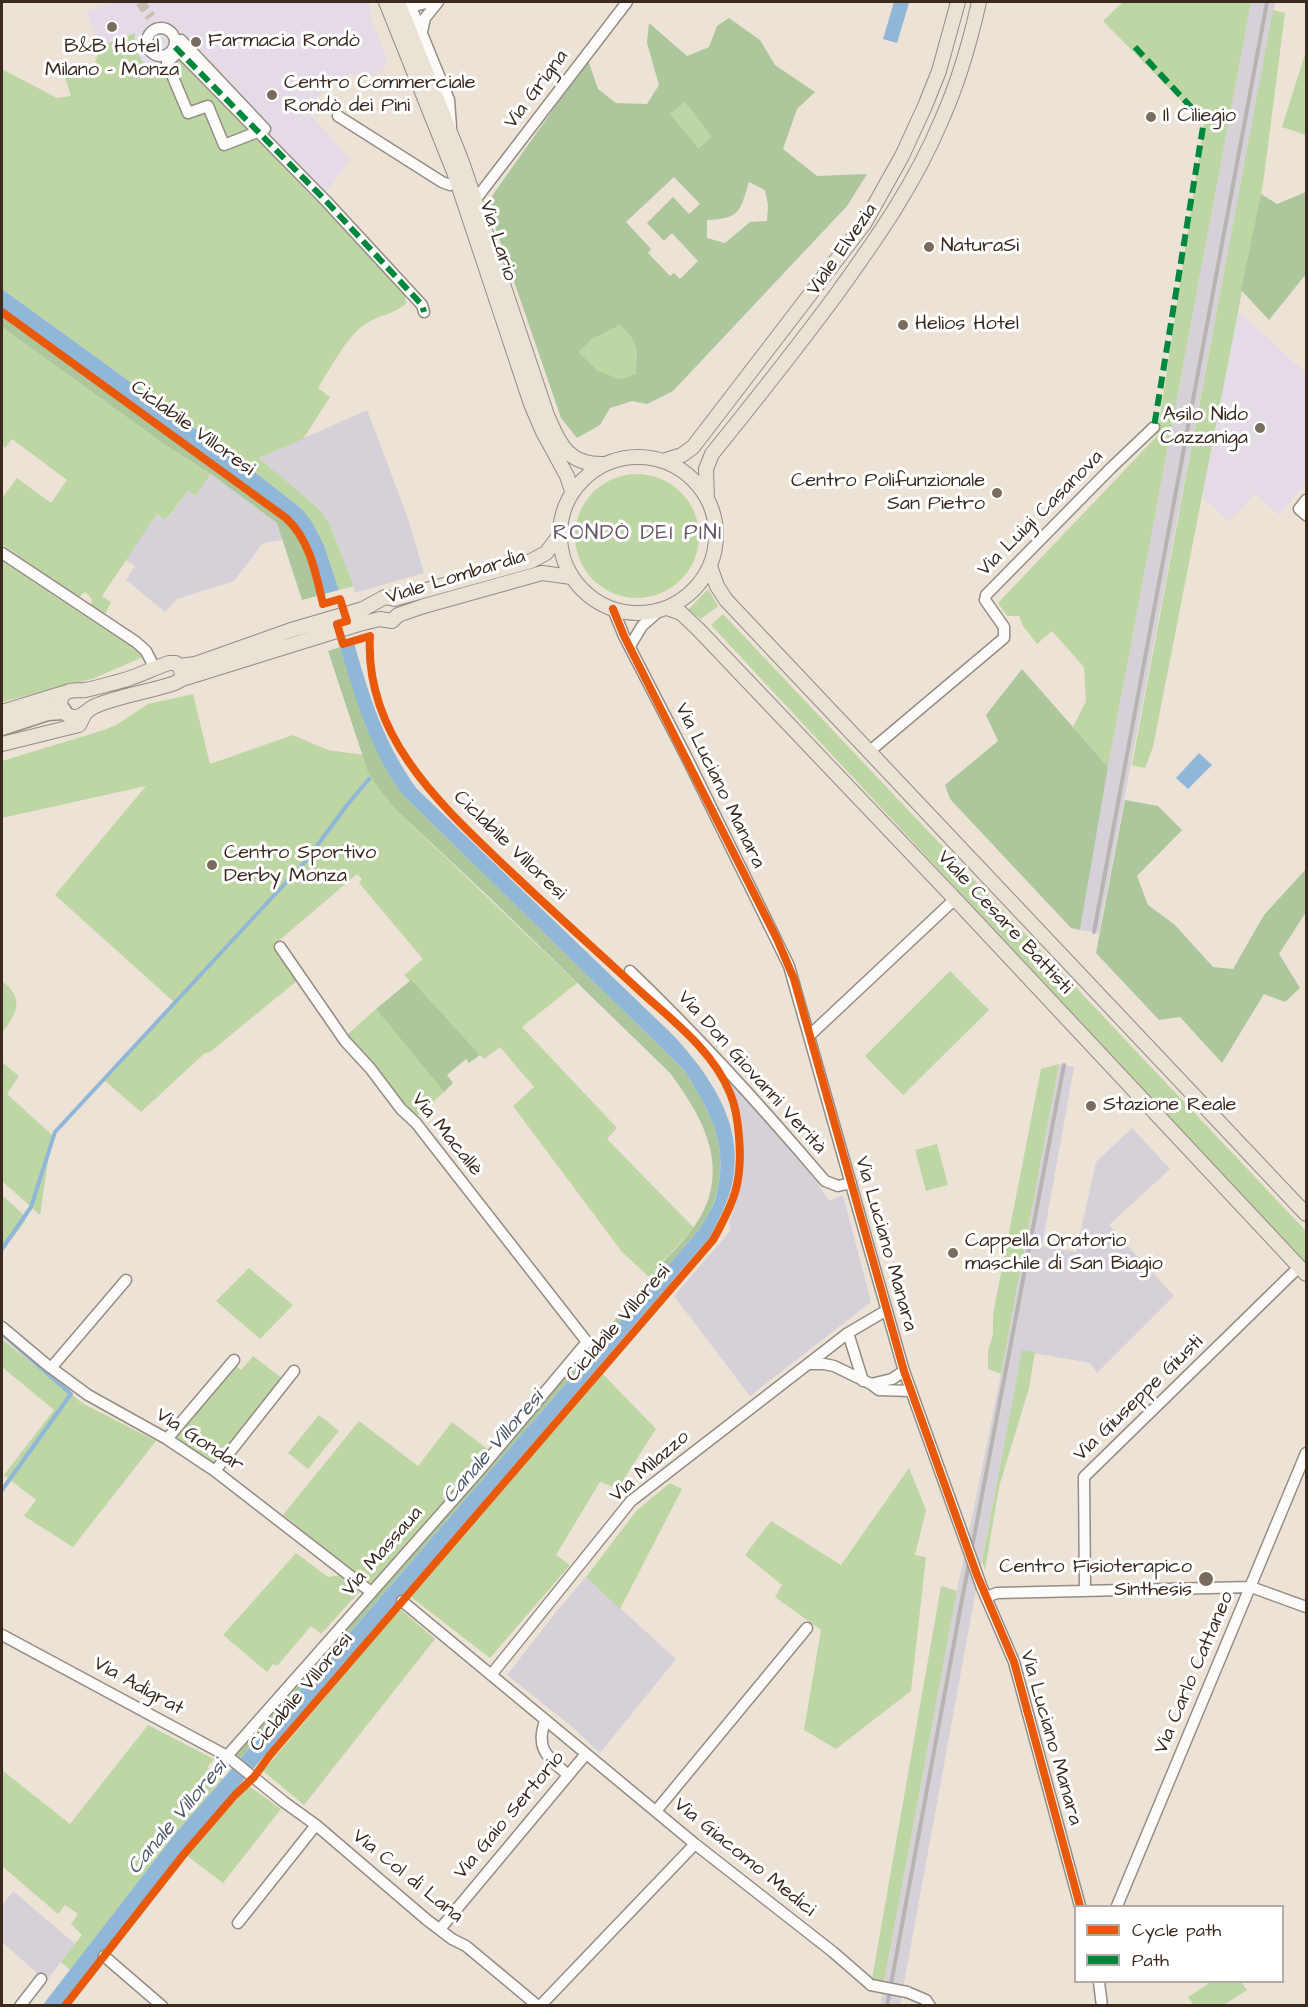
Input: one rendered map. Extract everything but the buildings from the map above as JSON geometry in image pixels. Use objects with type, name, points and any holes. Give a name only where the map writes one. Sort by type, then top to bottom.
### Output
[{"type":"highway","points":[[2,727],[48,712],[63,711]]},
{"type":"main road","name":"Via Lario","points":[[386,2],[457,183],[528,396],[543,432],[563,467],[572,491]]},
{"type":"main road","name":"Via Lario","points":[[405,2],[474,197],[538,389],[556,435],[566,452],[575,459],[604,464]]},
{"type":"main road","name":"Viale Elvezia","points":[[663,461],[693,447],[864,224],[902,156],[925,106],[939,71],[958,2]]},
{"type":"main road","name":"Viale Elvezia","points":[[707,498],[706,469],[712,454],[819,318],[884,229],[905,193],[942,121],[979,2]]},
{"type":"main road","points":[[633,457],[663,461],[688,475],[707,498],[714,516],[716,535],[715,551],[710,566],[699,584],[685,598],[663,610],[635,614],[613,609],[597,602],[571,577],[563,557],[559,536],[564,509],[572,491],[586,476],[604,464],[633,457]]},
{"type":"main road","name":"Viale Lombardia","points":[[63,711],[71,717],[77,717],[93,707],[124,695],[167,686],[195,663],[291,630],[363,609],[385,597],[394,598],[419,592],[531,561],[546,553],[559,536]]},
{"type":"main road","name":"Viale Cesare Battisti","points":[[710,566],[717,586],[726,600],[1306,1214]]},
{"type":"main road","name":"Viale Lombardia","points":[[180,673],[359,624],[380,619],[392,621],[398,615],[424,606],[542,573],[571,577]]},
{"type":"main road","name":"Viale Cesare Battisti","points":[[663,610],[681,613],[698,629],[1303,1270]]},
{"type":"main road","name":"Viale Lombardia","points":[[2,712],[64,693],[119,682],[169,663],[176,663],[180,673]]},
{"type":"main road","points":[[63,711],[60,702],[64,693]]},
{"type":"main road","name":"Viale Lombardia","points":[[2,744],[79,724],[86,712]]},
{"type":"street","points":[[405,2],[418,5],[431,2]]},
{"type":"street","points":[[405,2],[422,33],[449,100],[451,134]]},
{"type":"street","points":[[422,33],[425,18],[438,2]]},
{"type":"street","name":"Via Grigna","points":[[474,197],[479,195],[627,2]]},
{"type":"street","points":[[151,16],[157,28]]},
{"type":"street","points":[[177,49],[161,57],[152,54],[146,42],[149,33],[157,28],[166,28],[170,31],[175,38],[177,49],[259,132],[422,305],[424,312]]},
{"type":"street","points":[[177,49],[167,63],[188,113],[208,106],[224,146],[259,132]]},
{"type":"street","points":[[338,116],[442,182],[450,185],[457,183]]},
{"type":"street","name":"Via Luigi Casanova","points":[[870,751],[1004,638],[1005,627],[986,605],[986,595],[1154,427]]},
{"type":"street","points":[[1306,500],[1299,509],[1306,515]]},
{"type":"street","points":[[2,553],[136,642],[146,651],[155,669]]},
{"type":"street","name":"Via Luciano Manara","points":[[613,609],[784,954],[794,979],[904,1371],[984,1593],[1014,1662],[1080,1905]]},
{"type":"street","points":[[630,646],[642,626],[663,610]]},
{"type":"street","points":[[810,1035],[955,899]]},
{"type":"street","name":"Via Macallè","points":[[280,947],[345,1041],[416,1123],[587,1342]]},
{"type":"street","name":"Via Don Giovanni Verità","points":[[630,971],[693,1033],[825,1181],[838,1186],[851,1183]]},
{"type":"street","name":"Via Giuseppe Giusti","points":[[1085,1590],[1084,1477],[1303,1270]]},
{"type":"street","points":[[51,1368],[126,1280]]},
{"type":"street","name":"Via Milazzo","points":[[491,1675],[631,1501],[848,1334],[887,1310]]},
{"type":"street","name":"Via Gondar","points":[[2,1327],[88,1395],[167,1439],[215,1471],[371,1592]]},
{"type":"street","points":[[848,1334],[867,1382]]},
{"type":"street","name":"Via Massaua","points":[[230,1758],[371,1592],[483,1466],[587,1342]]},
{"type":"street","points":[[167,1439],[234,1360]]},
{"type":"street","points":[[808,1365],[834,1366],[879,1390],[911,1390]]},
{"type":"street","points":[[215,1471],[294,1371]]},
{"type":"street","points":[[867,1382],[892,1379],[904,1371]]},
{"type":"street","name":"Via Carlo Cattaneo","points":[[1118,1905],[1306,1453]]},
{"type":"street","points":[[984,1593],[1251,1587],[1306,1607]]},
{"type":"street","name":"Via Giacomo Medici","points":[[402,1601],[695,1844],[871,1984],[907,1992],[926,2000],[930,2006]]},
{"type":"street","points":[[656,1811],[807,1628]]},
{"type":"street","name":"Via Adigrat","points":[[2,1635],[230,1758],[253,1776]]},
{"type":"street","points":[[545,1721],[540,1734],[542,1744],[549,1758],[568,1774]]},
{"type":"street","name":"Via Gaio Sertorio","points":[[440,1929],[586,1754]]},
{"type":"street","name":"Via Col di Lana","points":[[253,1776],[316,1825],[440,1929],[466,1946],[539,2006]]},
{"type":"street","points":[[238,1923],[316,1825]]},
{"type":"street","points":[[539,2006],[695,1844]]},
{"type":"street","points":[[104,1956],[162,2006]]},
{"type":"street","points":[[20,2006],[41,1979]]},
{"type":"street","points":[[1099,1983],[1102,2006]]},
{"type":"shaded area","name":"Centro Commerciale Rondò dei Pini","points":[[111,2],[369,2],[372,20],[388,61],[382,72],[362,78],[352,73],[332,81],[307,110],[350,160],[325,194],[182,47],[164,66],[147,66],[139,57],[134,44],[135,33],[100,46],[86,12]]},
{"type":"shaded area","points":[[1251,2],[1275,2],[1099,933],[1080,930],[1108,767]]},
{"type":"shaded area","name":"Asilo Nido Cazzaniga","points":[[1237,310],[1306,373],[1306,483],[1279,515],[1255,494],[1229,522],[1201,495]]},
{"type":"shaded area","points":[[367,410],[408,518],[424,573],[354,593],[354,586],[329,523],[317,507],[259,458]]},
{"type":"shaded area","points":[[211,474],[277,523],[283,540],[263,543],[234,581],[177,599],[165,612],[126,580],[135,566],[126,560],[157,514],[167,520],[188,491],[196,496]]},
{"type":"shaded area","points":[[1059,1064],[1074,1067],[1042,1246],[1076,1252],[1096,1162],[1132,1128],[1170,1169],[1109,1225],[1174,1296],[1097,1373],[1090,1363],[1022,1351],[900,2005],[880,2006],[957,1591],[1001,1374]]},
{"type":"shaded area","points":[[732,1079],[815,1180],[829,1201],[843,1195],[871,1302],[750,1396],[674,1296],[731,1230],[729,1221],[743,1175],[743,1152],[738,1112],[727,1083]]},
{"type":"shaded area","points":[[586,1577],[676,1659],[600,1753],[570,1725],[507,1675]]},
{"type":"shaded area","points":[[13,1891],[75,1944],[46,1981],[2,1942],[2,1906]]},
{"type":"green space","points":[[1123,2],[1251,2],[1108,767],[1073,727],[1086,701],[1084,667],[1052,631],[1037,644],[1023,626],[1019,616],[1007,616],[998,603],[1157,436],[1204,124],[1103,21]]},
{"type":"green space","points":[[1273,10],[1285,13],[1263,184],[1153,747],[1145,768],[1132,765]]},
{"type":"green space","points":[[729,18],[760,40],[775,65],[815,92],[797,109],[783,149],[817,176],[867,174],[847,206],[673,391],[647,404],[632,401],[610,408],[600,425],[577,438],[561,418],[487,203],[588,60],[598,89],[616,103],[647,104],[659,85],[647,43],[649,23],[687,56],[709,47],[717,26]],"holes":[[[685,102],[712,137],[698,148],[670,114]],[[674,177],[700,204],[689,214],[673,197],[647,223],[664,241],[672,233],[698,261],[680,279],[674,273],[670,276],[648,253],[651,249],[626,222]],[[749,182],[765,190],[768,205],[767,221],[750,222],[725,243],[707,238],[707,220],[726,218],[737,212]],[[620,325],[636,346],[636,374],[621,379],[598,371],[578,352],[592,339]]]},
{"type":"green space","points":[[135,33],[137,51],[147,66],[164,66],[176,56],[405,292],[406,304],[360,328],[340,353],[318,388],[330,397],[303,439],[259,458],[317,507],[329,523],[354,586],[339,590],[324,545],[302,509],[256,473],[2,289],[2,69],[57,98],[71,96],[63,71],[84,73],[95,63],[100,46]]},
{"type":"green space","points":[[1306,51],[1306,135],[1282,127]]},
{"type":"green space","points":[[685,102],[713,137],[697,148],[670,114]]},
{"type":"green space","points":[[1306,192],[1306,274],[1269,320],[1241,290],[1261,194],[1277,204]]},
{"type":"green space","points":[[2,309],[291,519],[309,544],[324,594],[302,600],[277,523],[2,327]]},
{"type":"green space","points":[[620,325],[634,342],[637,358],[636,374],[621,379],[598,371],[577,352],[592,339]]},
{"type":"green space","points":[[2,327],[164,444],[211,474],[196,496],[188,491],[166,520],[157,514],[102,596],[111,602],[104,616],[91,607],[92,599],[85,592],[78,598],[2,544],[2,498],[17,478],[51,503],[67,480],[12,439],[5,448],[2,445]]},
{"type":"green space","points":[[637,474],[661,479],[672,484],[681,492],[689,501],[694,512],[699,536],[694,560],[689,571],[681,580],[672,588],[661,593],[637,598],[613,593],[602,588],[593,580],[585,571],[580,560],[575,536],[580,512],[585,501],[593,492],[602,484],[613,479]]},
{"type":"green space","points":[[2,561],[145,656],[95,678],[2,702]]},
{"type":"green space","points":[[708,589],[718,606],[701,619],[688,610]]},
{"type":"green space","points":[[723,614],[1306,1231],[1306,1264],[711,625]]},
{"type":"green space","points":[[340,647],[366,727],[405,797],[684,1070],[702,1100],[715,1130],[721,1161],[720,1178],[713,1205],[699,1230],[238,1761],[234,1757],[320,1661],[684,1240],[699,1220],[709,1197],[712,1180],[710,1147],[704,1131],[689,1101],[670,1073],[394,808],[379,789],[368,772],[328,651]]},
{"type":"green space","points":[[1022,669],[1108,767],[1080,930],[1071,928],[950,799],[945,785],[998,741],[986,715]]},
{"type":"green space","points":[[193,694],[210,764],[293,735],[328,750],[364,755],[376,783],[394,808],[577,983],[522,1027],[617,1128],[607,1139],[694,1228],[649,1277],[622,1252],[513,1106],[534,1087],[500,1047],[484,1059],[404,975],[423,959],[359,883],[362,879],[357,874],[275,944],[298,980],[210,1052],[205,1053],[141,1112],[104,1080],[175,1003],[55,895],[146,786],[2,818],[2,761],[104,730],[116,725],[148,704]]},
{"type":"green space","points":[[1125,800],[1158,806],[1182,830],[1137,876],[1148,905],[1175,925],[1213,967],[1233,969],[1264,915],[1306,869],[1306,912],[1279,954],[1300,988],[1285,1002],[1264,994],[1222,1063],[1180,1017],[1159,1020],[1096,953]]},
{"type":"green space","points":[[950,971],[989,1010],[903,1095],[865,1056]]},
{"type":"green space","points":[[411,980],[480,1055],[469,1063],[466,1059],[447,1075],[453,1083],[444,1092],[376,1009]]},
{"type":"green space","points":[[2,981],[14,994],[16,1006],[12,1019],[2,1033]]},
{"type":"green space","points":[[376,1009],[444,1092],[416,1117],[347,1035]]},
{"type":"green space","points":[[2,1062],[19,1076],[7,1094],[52,1135],[40,1215],[2,1181]]},
{"type":"green space","points":[[1059,1064],[1001,1374],[988,1369],[988,1351],[993,1334],[993,1314],[1041,1069]]},
{"type":"green space","points":[[937,1144],[948,1185],[926,1191],[915,1150]]},
{"type":"green space","points":[[2,1195],[26,1217],[2,1252]]},
{"type":"green space","points":[[249,1268],[293,1305],[260,1339],[216,1301]]},
{"type":"green space","points":[[2,1339],[82,1403],[156,1441],[73,1547],[24,1516],[36,1500],[4,1475],[54,1410],[2,1367]]},
{"type":"green space","points":[[1022,1350],[1035,1352],[1029,1388],[999,1487],[985,1570],[982,1561]]},
{"type":"green space","points":[[253,1356],[283,1379],[214,1465],[174,1436],[235,1365],[241,1370]]},
{"type":"green space","points":[[603,1374],[656,1429],[618,1488],[600,1482],[556,1555],[570,1565],[490,1658],[411,1597]]},
{"type":"green space","points":[[319,1415],[339,1431],[308,1469],[288,1453]]},
{"type":"green space","points":[[359,1421],[418,1466],[452,1422],[490,1451],[378,1581],[368,1583],[283,1515]]},
{"type":"green space","points":[[909,1468],[926,1510],[915,1555],[926,1557],[911,1691],[836,1749],[804,1730],[821,1630],[775,1597],[782,1585],[745,1555],[771,1521],[841,1565]]},
{"type":"green space","points":[[670,1483],[682,1489],[620,1609],[586,1577],[637,1510]]},
{"type":"green space","points":[[296,1553],[328,1577],[341,1575],[359,1592],[321,1634],[311,1626],[277,1666],[273,1664],[267,1672],[223,1635]]},
{"type":"green space","points":[[941,1586],[957,1591],[884,1983],[872,1979]]},
{"type":"green space","points":[[400,1609],[435,1639],[304,1805],[263,1771]]},
{"type":"green space","points":[[148,1725],[214,1759],[207,1767],[223,1778],[175,1834],[70,1970],[61,1962],[82,1935],[71,1924],[78,1914],[65,1905],[58,1914],[2,1866],[2,1770],[70,1824]]},
{"type":"green space","points":[[249,1786],[281,1809],[223,1883],[186,1855]]},
{"type":"green space","points":[[1209,1983],[1242,1983],[1247,1990],[1224,2005],[1194,2005],[1188,1997]]},
{"type":"water","points":[[894,2],[909,3],[897,43],[883,39]]},
{"type":"water","points":[[2,289],[256,473],[302,509],[324,545],[339,590],[324,594],[309,544],[291,519],[2,308]]},
{"type":"water","points":[[354,643],[386,736],[416,788],[674,1036],[698,1065],[727,1115],[735,1152],[733,1181],[725,1206],[710,1237],[187,1846],[61,2005],[42,2006],[175,1834],[699,1230],[716,1197],[720,1179],[719,1145],[702,1100],[684,1070],[405,797],[383,763],[359,706],[340,647]]},
{"type":"water","points":[[1199,753],[1212,765],[1188,789],[1176,778]]},
{"type":"waterway","points":[[2,1249],[31,1207],[55,1132],[305,862],[369,779]]},
{"type":"waterway","points":[[2,1334],[71,1394],[2,1490]]},
{"type":"tunnel","points":[[140,2],[151,17]]},
{"type":"railway","points":[[1094,932],[1267,2]]},
{"type":"railway","points":[[887,2006],[1064,1065]]},
{"type":"marked path","points":[[175,47],[326,201],[422,305],[424,312]]},
{"type":"marked path","points":[[1135,47],[1204,121],[1154,427]]},
{"type":"cycle path","name":"Ciclabile Villoresi","points":[[2,312],[286,518],[294,527],[301,536],[311,558],[323,604],[340,599],[347,621],[337,624],[343,644],[370,636],[372,673],[380,707],[394,739],[413,768],[435,796],[485,848],[703,1050],[723,1078],[732,1098],[740,1153],[740,1167],[732,1203],[713,1240],[270,1755],[254,1777],[235,1795],[184,1854],[65,2006]]},
{"type":"cycle path","points":[[613,609],[624,636],[777,939],[794,979],[904,1371],[977,1575],[1014,1662],[1080,1905]]},
{"type":"place","name":"B&B Hotel Milano - Monza","points":[[112,27]]},
{"type":"place","name":"Farmacia Rondò","points":[[196,42]]},
{"type":"place","name":"Centro Commerciale Rondò dei Pini","points":[[272,95]]},
{"type":"place","name":"Il Ciliegio","points":[[1151,117]]},
{"type":"place","name":"NaturaSì","points":[[929,247]]},
{"type":"place","name":"Helios Hotel","points":[[903,325]]},
{"type":"place","name":"Asilo Nido Cazzaniga","points":[[1260,428]]},
{"type":"place","name":"Centro Polifunzionale San Pietro","points":[[997,493]]},
{"type":"place","name":"Centro Sportivo Derby Monza","points":[[212,865]]},
{"type":"place","name":"Stazione Reale","points":[[1091,1106]]},
{"type":"place","name":"Cappella Oratorio maschile di San Biagio","points":[[953,1253]]},
{"type":"place","name":"Centro Fisioterapico Sinthesis","points":[[1206,1579]]},
{"type":"district","name":"RONDÒ DEI PINI","points":[[638,535]]},
{"type":"water label","name":"Canale Villoresi","points":[[494,1448]]},
{"type":"water label","name":"Canale Villoresi","points":[[178,1818]]}]
